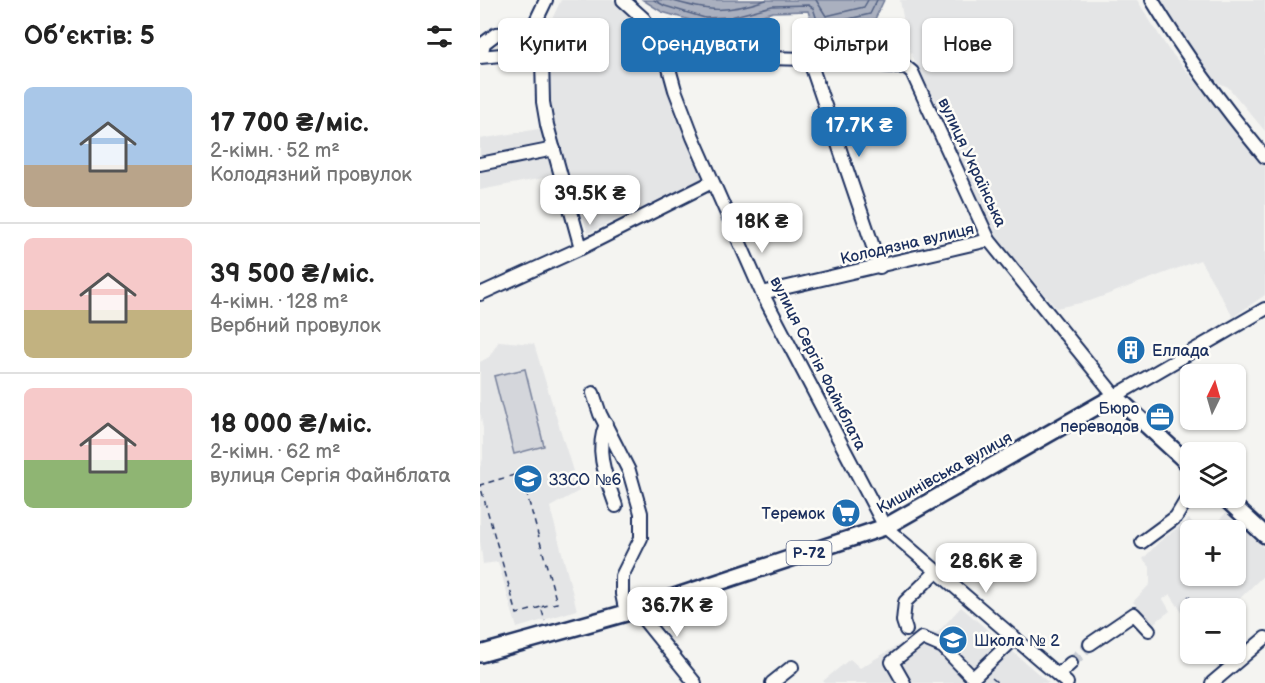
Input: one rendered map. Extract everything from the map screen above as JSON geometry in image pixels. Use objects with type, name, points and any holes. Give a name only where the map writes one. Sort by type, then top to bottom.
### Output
[{"type":"main road","name":"вулиця Українська","points":[[1115,396],[1180,456]]},
{"type":"main road","name":"Кишинівська вулиця","points":[[480,654],[631,611],[885,527],[1115,396]]},
{"type":"main road","points":[[1236,508],[1265,534]]},
{"type":"street","points":[[537,18],[546,0]]},
{"type":"street","name":"вулиця Сергія Файнблата","points":[[623,0],[644,19],[667,61],[675,90],[712,182],[762,293],[885,527],[1062,679]]},
{"type":"street","points":[[1152,0],[1179,46],[1219,102],[1265,157]]},
{"type":"street","points":[[498,34],[484,43],[481,56],[498,55]]},
{"type":"street","name":"вулиця Українська","points":[[910,70],[989,240],[1115,396]]},
{"type":"street","points":[[542,72],[543,102],[581,248]]},
{"type":"street","points":[[813,72],[880,267]]},
{"type":"street","points":[[480,164],[554,149]]},
{"type":"street","points":[[480,294],[581,248],[712,182]]},
{"type":"street","name":"Колодязна вулиця","points":[[762,293],[989,240]]},
{"type":"street","name":"Кишинівська вулиця","points":[[1115,396],[1265,309]]},
{"type":"street","points":[[593,393],[629,471],[641,513],[641,538],[622,576],[622,594],[631,611],[695,683]]},
{"type":"street","points":[[606,424],[600,437],[601,454],[605,476],[616,506]]},
{"type":"street","points":[[1142,542],[1176,517],[1181,508]]},
{"type":"street","points":[[906,630],[903,621],[905,602],[937,571]]},
{"type":"street","points":[[1090,644],[1134,614],[1149,630]]},
{"type":"street","points":[[904,683],[892,662],[922,638],[943,647],[973,678],[1015,638]]},
{"type":"street","points":[[1212,683],[1265,638]]},
{"type":"street","points":[[1062,679],[1071,663]]},
{"type":"street","points":[[772,683],[792,667]]},
{"type":"path","points":[[521,473],[557,603],[541,607],[517,614],[480,485],[521,473]]},
{"type":"path","points":[[541,607],[546,625]]},
{"type":"shaded area","points":[[561,0],[615,0],[633,13],[636,18],[621,18],[621,72],[661,72],[703,178],[588,233],[549,108],[550,72],[609,72],[609,18],[552,18]]},
{"type":"shaded area","points":[[900,0],[1137,0],[1168,49],[1265,164],[1265,295],[1233,317],[1200,260],[1090,301],[1056,308],[1003,246],[990,225],[910,50],[910,18],[903,18]]},
{"type":"shaded area","points":[[1157,0],[1265,0],[1265,131],[1228,87],[1206,77]]},
{"type":"shaded area","points":[[544,128],[554,176],[480,190],[480,139]]},
{"type":"shaded area","name":"ЗЗСО №6","points":[[499,341],[534,344],[579,491],[550,507],[577,610],[517,628],[498,562],[483,564],[480,541],[480,467],[483,459],[483,429],[480,412],[480,362],[489,357]]},
{"type":"shaded area","points":[[525,369],[544,446],[514,454],[494,376]]},
{"type":"shaded area","points":[[1226,513],[1234,520],[1219,520]]},
{"type":"shaded area","points":[[1180,526],[1180,586],[1246,586],[1246,531],[1265,549],[1265,574],[1240,598],[1180,598],[1180,609],[1170,594],[1163,599],[1170,611],[1154,623],[1133,602],[1150,584],[1150,567],[1143,559],[1159,542]]},
{"type":"shaded area","name":"Школа № 2","points":[[961,607],[1049,683],[825,683],[823,681],[850,659],[860,668],[917,634],[938,632]]},
{"type":"water","points":[[643,0],[884,0],[875,18],[810,18],[808,11],[773,12],[752,18],[683,18],[662,12]]},
{"type":"tunnel","points":[[1071,663],[1090,644]]},
{"type":"place","name":"Еллада","points":[[1131,350]]},
{"type":"place","name":"Бюро переводов","points":[[1160,417]]},
{"type":"place","name":"ЗЗСО №6","points":[[528,479]]},
{"type":"place","name":"Теремок","points":[[846,513]]},
{"type":"place","name":"Школа № 2","points":[[953,640]]}]
